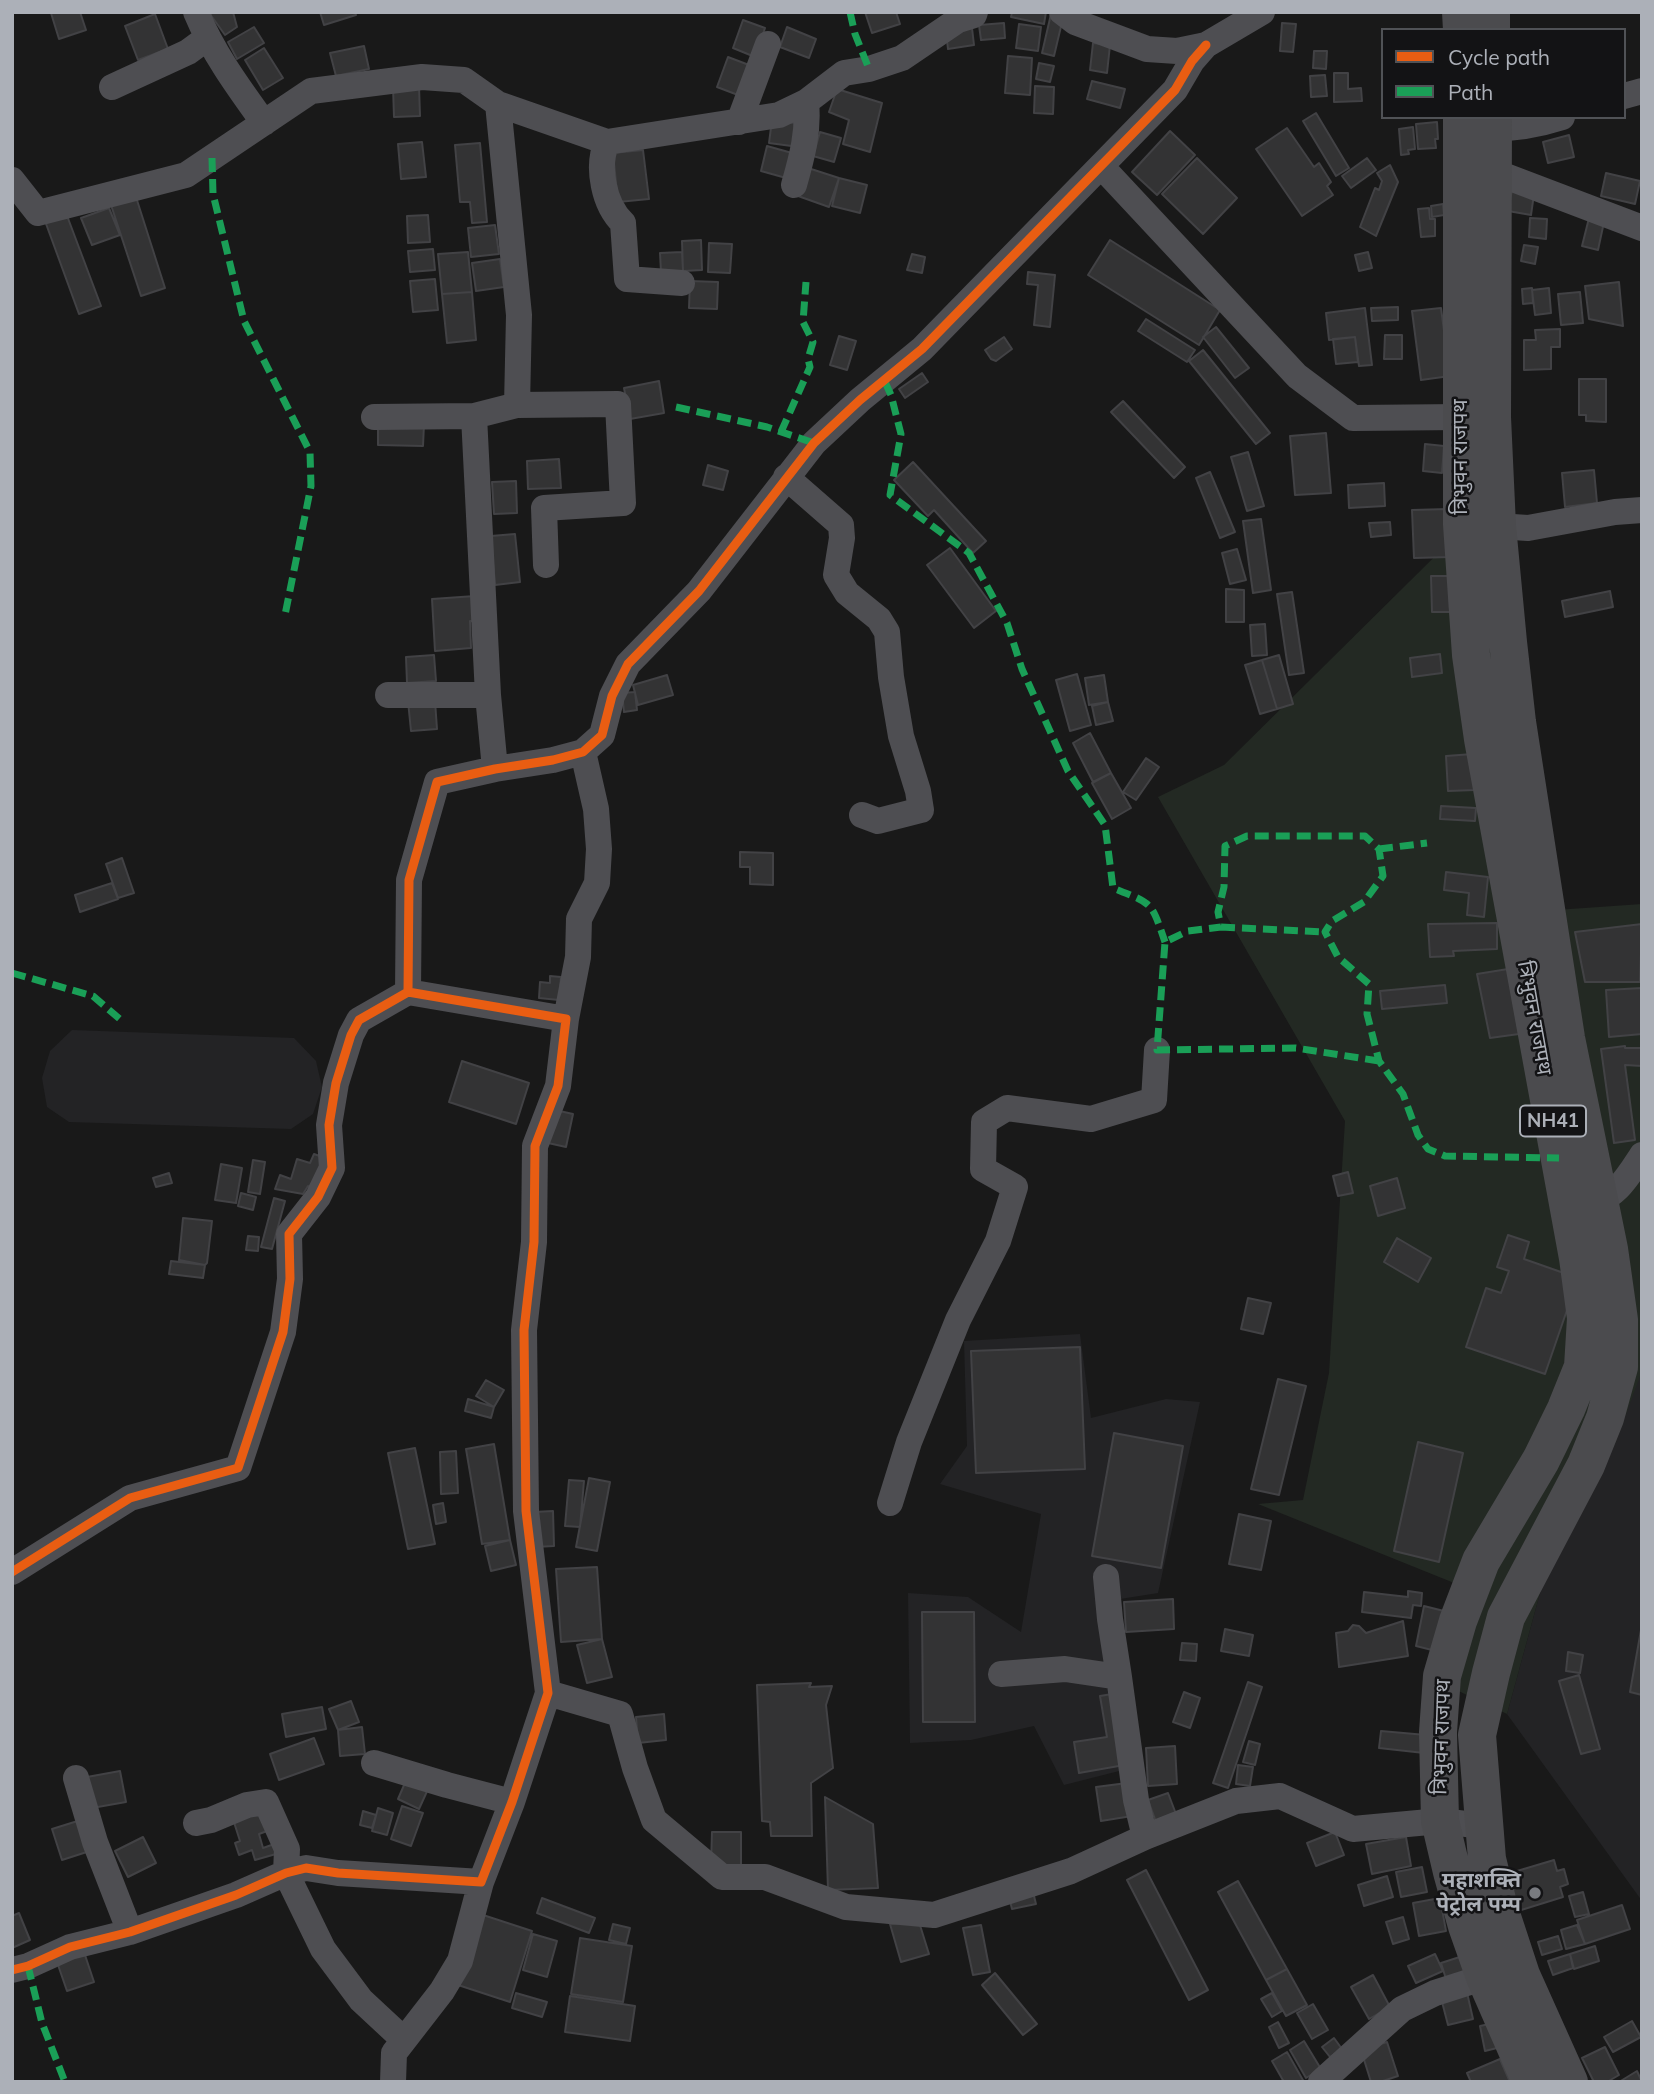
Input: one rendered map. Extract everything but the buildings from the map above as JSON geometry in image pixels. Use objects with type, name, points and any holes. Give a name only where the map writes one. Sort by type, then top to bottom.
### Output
[{"type":"highway","name":"त्रिभुवन राजपथ","points":[[1477,123],[1492,171],[1492,417],[1497,526],[1517,722],[1566,1038],[1584,1204],[1578,1258],[1586,1318],[1583,1367],[1566,1409],[1542,1460],[1481,1561],[1458,1620],[1442,1676],[1438,1732],[1440,1821],[1467,1926],[1485,1977],[1531,2082]]},
{"type":"highway","name":"त्रिभुवन राजपथ","points":[[1477,123],[1461,417],[1464,555],[1471,655],[1483,739],[1584,1204],[1609,1249],[1619,1320],[1619,1367],[1605,1418],[1587,1465],[1506,1617],[1477,1735],[1487,1859],[1502,1919],[1521,1975],[1569,2082]]},
{"type":"street","points":[[196,12],[207,38],[228,74],[264,123]]},
{"type":"street","points":[[12,180],[37,213],[186,176],[311,91],[422,77],[464,80],[498,104],[607,142],[739,122],[779,115],[806,102],[844,73],[869,69],[902,58],[958,20],[974,15],[975,12]]},
{"type":"street","points":[[1062,12],[1075,22],[1147,49],[1177,51],[1206,45]]},
{"type":"street","points":[[408,992],[409,880],[438,782],[583,752],[603,735],[612,696],[628,664],[699,591],[814,443],[860,400],[922,349],[1102,167],[1175,90],[1192,61],[1206,45],[1262,12]]},
{"type":"street","points":[[112,87],[188,52],[207,38]]},
{"type":"street","points":[[739,122],[768,44]]},
{"type":"street","points":[[794,185],[808,123],[806,102]]},
{"type":"street","points":[[498,104],[519,315],[517,405]]},
{"type":"street","points":[[1477,123],[1537,126],[1556,119]]},
{"type":"street","points":[[607,142],[601,154],[603,176],[612,213],[623,223],[627,279],[682,283]]},
{"type":"street","points":[[1102,167],[1297,376],[1353,418],[1461,417]]},
{"type":"street","points":[[1492,171],[1642,228]]},
{"type":"street","points":[[374,417],[474,416],[517,405],[618,404],[623,503],[544,508],[546,565]]},
{"type":"street","points":[[474,416],[488,695],[495,769]]},
{"type":"street","points":[[786,477],[841,525],[842,538],[836,575],[847,593],[878,619],[887,632],[901,736],[921,810],[878,821],[862,815]]},
{"type":"street","points":[[1497,526],[1528,528],[1615,512],[1642,510]]},
{"type":"street","points":[[388,695],[488,695]]},
{"type":"street","points":[[393,2082],[394,2053],[442,1991],[460,1961],[481,1882],[512,1802],[548,1693],[526,1511],[524,1330],[534,1242],[535,1146],[558,1086],[566,1019],[578,957],[579,919],[597,883],[599,849],[596,809],[583,752]]},
{"type":"street","points":[[12,1572],[130,1498],[238,1468],[283,1332],[290,1279],[289,1234],[318,1197],[332,1168],[329,1125],[336,1083],[351,1035],[359,1020],[408,992],[566,1019]]},
{"type":"street","points":[[890,1503],[909,1442],[958,1320],[998,1241],[1015,1187],[983,1169],[984,1122],[1007,1108],[1091,1119],[1154,1100],[1157,1050]]},
{"type":"street","points":[[1584,1204],[1619,1187],[1642,1155]]},
{"type":"street","points":[[1107,1577],[1110,1619],[1134,1788],[1145,1837]]},
{"type":"street","points":[[1001,1674],[1065,1669],[1119,1677]]},
{"type":"street","points":[[548,1693],[620,1714],[635,1768],[654,1820],[722,1877],[765,1877],[846,1907],[934,1915],[1070,1871],[1145,1837],[1236,1801],[1280,1796],[1353,1829],[1440,1821],[1484,1826]]},
{"type":"street","points":[[374,1763],[512,1802]]},
{"type":"street","points":[[76,1778],[95,1842],[130,1932]]},
{"type":"street","points":[[196,1823],[211,1820],[247,1805],[266,1802],[287,1849],[286,1873],[323,1949],[361,2000],[404,2040]]},
{"type":"street","points":[[12,1970],[28,1966],[70,1947],[130,1932],[236,1895],[286,1873],[306,1868],[338,1873],[481,1882]]},
{"type":"street","points":[[1321,2082],[1402,2009],[1435,1993],[1485,1977]]},
{"type":"shaded area","points":[[1502,490],[1556,910],[1642,904],[1642,1371],[1615,1444],[1551,1553],[1507,1714],[1446,1685],[1469,1589],[1258,1504],[1303,1500],[1329,1373],[1345,1121],[1158,797],[1224,765]]},
{"type":"shaded area","points":[[72,1030],[294,1038],[316,1061],[322,1087],[313,1114],[291,1129],[69,1122],[47,1107],[42,1078],[50,1051]]},
{"type":"shaded area","points":[[1080,1334],[1091,1418],[1166,1399],[1200,1402],[1158,1593],[1114,1600],[1127,1769],[1064,1785],[1034,1726],[971,1740],[910,1743],[908,1593],[968,1597],[1021,1632],[1041,1514],[940,1484],[967,1446],[964,1341]]},
{"type":"shaded area","points":[[1642,1371],[1642,1901],[1507,1714],[1551,1553]]},
{"type":"marked path","points":[[850,12],[855,34],[869,69]]},
{"type":"marked path","points":[[212,158],[213,194],[244,321],[310,452],[311,486],[285,615]]},
{"type":"marked path","points":[[781,432],[810,367],[808,359],[813,342],[803,322],[806,282]]},
{"type":"marked path","points":[[885,382],[901,434],[890,495],[969,553],[1007,623],[1022,669],[1068,771],[1105,825],[1113,888],[1136,897],[1149,906],[1165,942]]},
{"type":"marked path","points":[[676,407],[767,427],[814,443]]},
{"type":"marked path","points":[[1379,1061],[1296,1048],[1157,1050],[1165,942],[1188,931],[1221,927],[1218,912],[1224,887],[1225,846],[1247,836],[1365,836],[1379,849],[1383,876],[1364,902],[1332,921],[1325,932],[1338,957],[1369,984],[1367,1014],[1379,1061],[1403,1094],[1418,1135],[1428,1149],[1445,1156],[1559,1158]]},
{"type":"marked path","points":[[1379,849],[1427,843]]},
{"type":"marked path","points":[[1221,927],[1325,932]]},
{"type":"marked path","points":[[12,973],[93,996],[122,1021]]},
{"type":"marked path","points":[[28,1966],[42,2023],[65,2082]]},
{"type":"cycle path","points":[[12,1572],[130,1498],[238,1468],[283,1332],[290,1279],[289,1234],[318,1197],[332,1168],[329,1125],[336,1083],[351,1035],[359,1020],[408,992],[409,880],[437,782],[583,752],[602,735],[612,696],[628,664],[699,591],[814,443],[860,400],[922,349],[1175,90],[1192,61],[1206,45]]},
{"type":"cycle path","points":[[12,1970],[28,1966],[70,1947],[130,1932],[236,1895],[286,1873],[306,1868],[338,1873],[481,1882],[512,1802],[548,1693],[526,1511],[524,1330],[534,1242],[535,1146],[558,1086],[566,1019],[408,992]]},
{"type":"place","name":"महाशक्ति पेट्रोल पम्प","points":[[1535,1893]]}]
